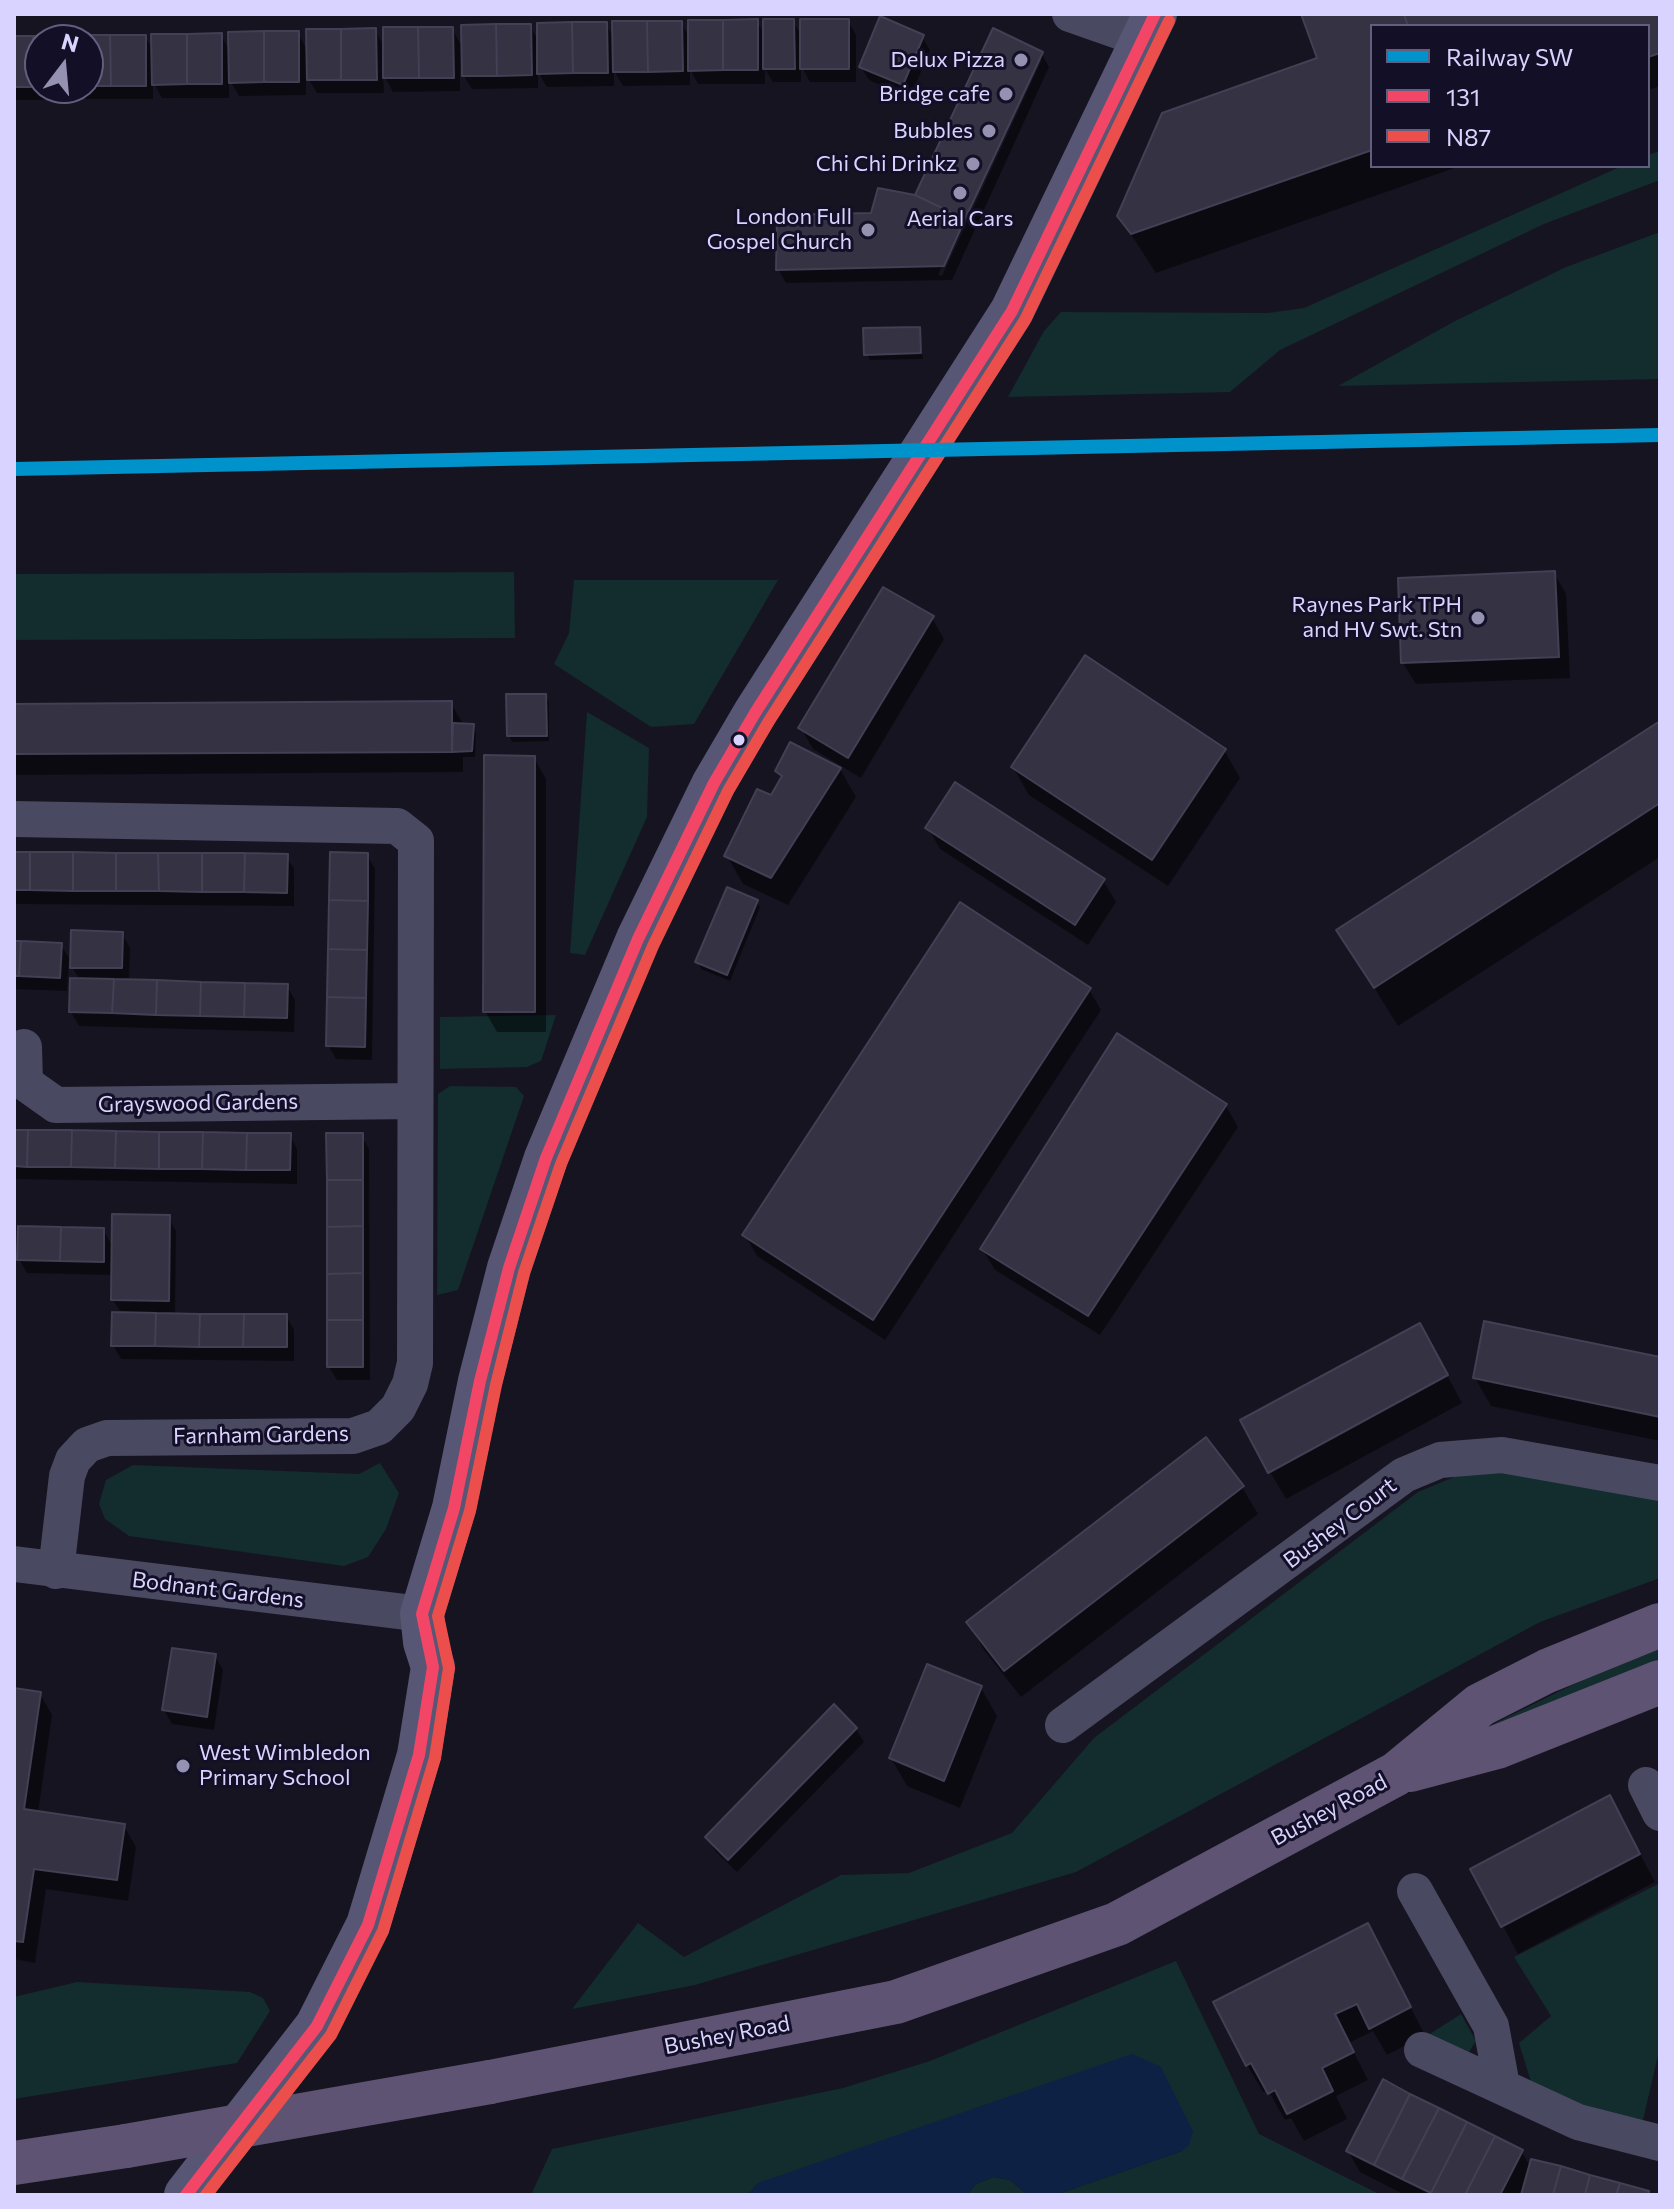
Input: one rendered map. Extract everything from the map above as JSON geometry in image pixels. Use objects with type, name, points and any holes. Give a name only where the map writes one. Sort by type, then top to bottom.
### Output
[{"type":"main road","points":[[186,2195],[317,2026],[368,1925],[397,1837],[431,1690],[433,1667],[425,1642],[422,1614],[454,1508],[480,1381],[509,1268],[546,1158],[646,921],[714,783],[755,713],[1012,311],[1149,27]]},
{"type":"main road","name":"Bushey Road","points":[[14,2163],[490,2082],[896,2002],[1117,1924],[1396,1774],[1480,1705],[1547,1671],[1660,1625]]},
{"type":"main road","name":"Bushey Road","points":[[1396,1774],[1497,1747],[1660,1682]]},
{"type":"street","points":[[1070,14],[1149,27]]},
{"type":"street","name":"Farnham Gardens","points":[[14,819],[397,826],[416,841],[415,1363],[410,1384],[398,1408],[379,1427],[353,1436],[107,1438],[87,1445],[73,1460],[67,1476],[56,1571]]},
{"type":"street","name":"Grayswood Gardens","points":[[24,1047],[25,1083],[56,1105],[414,1101]]},
{"type":"street","name":"Bushey Court","points":[[1063,1725],[1404,1475],[1440,1460],[1502,1455],[1569,1464],[1660,1483]]},
{"type":"street","name":"Bodnant Gardens","points":[[14,1564],[422,1614]]},
{"type":"street","points":[[1415,1891],[1491,2026],[1502,2086]]},
{"type":"street","points":[[1422,2050],[1578,2122],[1660,2143]]},
{"type":"green space","points":[[1660,151],[1660,180],[1544,224],[1280,350],[1230,392],[1008,397],[1044,331],[1061,312],[1268,313],[1304,308],[1618,168],[1650,168],[1650,154]]},
{"type":"green space","points":[[1660,232],[1660,379],[1338,386],[1455,321],[1566,267]]},
{"type":"green space","points":[[514,572],[515,638],[14,640],[14,574]]},
{"type":"green space","points":[[574,580],[778,580],[694,724],[651,727],[554,664],[569,633]]},
{"type":"green space","points":[[587,712],[649,748],[647,817],[585,955],[570,953]]},
{"type":"green space","points":[[556,1015],[541,1061],[527,1067],[440,1069],[440,1017]]},
{"type":"green space","points":[[450,1086],[516,1087],[524,1096],[458,1290],[437,1295],[438,1094]]},
{"type":"green space","points":[[380,1463],[399,1493],[386,1529],[368,1557],[344,1566],[129,1536],[105,1519],[99,1504],[106,1480],[133,1465],[359,1474]]},
{"type":"green space","points":[[1520,1467],[1660,1498],[1660,1578],[1540,1622],[1076,1872],[695,1985],[572,2009],[638,1923],[684,1957],[841,1875],[909,1873],[1012,1833],[1094,1738],[1418,1492],[1466,1472]]},
{"type":"green space","points":[[1660,1647],[1660,1662],[1489,1726],[1611,1666]]},
{"type":"green space","points":[[1660,1883],[1660,2047],[1643,2120],[1584,2107],[1532,2085],[1519,2043],[1551,2016],[1514,1957]]},
{"type":"green space","points":[[1176,1961],[1259,2134],[1381,2195],[1055,2195],[1182,2151],[758,2183],[748,2195],[531,2195],[552,2149],[843,2088],[930,2061]]},
{"type":"green space","points":[[77,1982],[250,1992],[263,1998],[270,2011],[237,2063],[14,2099],[14,1997]]},
{"type":"green space","points":[[1461,2014],[1476,2041],[1469,2052],[1425,2037]]},
{"type":"green space","points":[[993,2177],[1010,2180],[1028,2195],[967,2195],[976,2184]]},
{"type":"water","points":[[1132,2054],[1161,2067],[1193,2131],[1189,2145],[1182,2151],[1055,2195],[1028,2195],[1010,2180],[993,2177],[976,2184],[967,2195],[748,2195],[758,2183]]},
{"type":"building","points":[[1301,14],[1404,14],[1407,24],[1370,24],[1370,151],[1131,234],[1117,216],[1162,113],[1317,58]]},
{"type":"building","points":[[1404,14],[1660,14],[1660,53],[1650,56],[1650,24],[1407,24]]},
{"type":"building","points":[[880,16],[924,35],[903,85],[859,67]]},
{"type":"building","points":[[758,19],[758,70],[723,70],[723,20]]},
{"type":"building","points":[[763,19],[794,19],[795,69],[763,69]]},
{"type":"building","points":[[800,19],[849,19],[849,69],[800,69]]},
{"type":"building","points":[[688,20],[723,20],[723,70],[688,71]]},
{"type":"building","points":[[612,21],[647,21],[648,72],[613,72]]},
{"type":"building","points":[[647,21],[682,21],[683,71],[648,72]]},
{"type":"building","points":[[572,22],[607,22],[608,73],[573,73]]},
{"type":"building","points":[[572,22],[573,73],[537,74],[537,23]]},
{"type":"building","points":[[496,24],[531,24],[532,75],[497,76]]},
{"type":"building","points":[[496,24],[497,76],[462,76],[461,25]]},
{"type":"building","points":[[383,27],[418,27],[419,78],[383,78]]},
{"type":"building","points":[[418,27],[453,27],[454,78],[419,78]]},
{"type":"building","points":[[376,28],[377,80],[341,80],[341,29]]},
{"type":"building","points":[[993,28],[1043,52],[965,219],[915,195]]},
{"type":"building","points":[[306,29],[341,29],[341,80],[307,80]]},
{"type":"building","points":[[264,31],[299,31],[299,82],[264,82]]},
{"type":"building","points":[[264,31],[264,82],[229,83],[228,32]]},
{"type":"building","points":[[222,33],[222,84],[187,84],[187,34]]},
{"type":"building","points":[[151,34],[187,34],[187,84],[152,85]]},
{"type":"building","points":[[104,35],[110,35],[111,86],[104,86]]},
{"type":"building","points":[[110,35],[146,35],[146,86],[111,86]]},
{"type":"building","points":[[14,36],[24,36],[24,87],[14,87]]},
{"type":"building","name":"London Full Gospel Church","points":[[878,188],[915,195],[965,219],[944,266],[776,270],[777,215],[871,213]]},
{"type":"building","points":[[920,327],[921,353],[864,355],[863,328]]},
{"type":"building","name":"Raynes Park TPH and HV Swt. Stn","points":[[1555,571],[1559,657],[1401,663],[1398,578]]},
{"type":"building","points":[[883,587],[934,616],[848,758],[798,728]]},
{"type":"building","points":[[1085,655],[1226,749],[1152,860],[1011,767]]},
{"type":"building","points":[[506,694],[546,694],[547,736],[507,736]]},
{"type":"building","points":[[452,701],[452,752],[14,754],[14,704]]},
{"type":"building","points":[[1660,721],[1660,803],[1374,988],[1336,930]]},
{"type":"building","points":[[453,723],[474,724],[472,751],[452,752]]},
{"type":"building","points":[[790,742],[841,768],[771,878],[724,856],[757,789],[771,795],[782,776],[775,771]]},
{"type":"building","points":[[484,755],[535,756],[535,1012],[483,1012]]},
{"type":"building","points":[[955,782],[1105,879],[1075,925],[925,828]]},
{"type":"building","points":[[14,852],[30,852],[30,890],[14,890]]},
{"type":"building","points":[[30,852],[73,852],[73,891],[30,890]]},
{"type":"building","points":[[73,852],[116,853],[116,891],[73,891]]},
{"type":"building","points":[[330,852],[368,853],[368,901],[329,900]]},
{"type":"building","points":[[116,853],[158,853],[159,891],[116,891]]},
{"type":"building","points":[[158,853],[202,853],[202,892],[159,891]]},
{"type":"building","points":[[202,853],[245,853],[244,892],[202,892]]},
{"type":"building","points":[[245,853],[288,854],[287,893],[244,892]]},
{"type":"building","points":[[727,887],[758,900],[727,975],[695,962]]},
{"type":"building","points":[[329,900],[368,901],[367,950],[328,949]]},
{"type":"building","points":[[960,902],[1091,988],[873,1320],[742,1235]]},
{"type":"building","points":[[71,930],[123,932],[122,968],[70,968]]},
{"type":"building","points":[[14,941],[21,941],[19,976],[14,976]]},
{"type":"building","points":[[21,941],[62,943],[60,978],[19,976]]},
{"type":"building","points":[[328,949],[367,950],[366,998],[327,997]]},
{"type":"building","points":[[70,978],[114,979],[112,1013],[69,1012]]},
{"type":"building","points":[[114,979],[157,980],[156,1015],[112,1013]]},
{"type":"building","points":[[157,980],[201,982],[200,1016],[156,1015]]},
{"type":"building","points":[[201,982],[245,983],[244,1017],[200,1016]]},
{"type":"building","points":[[245,983],[288,984],[287,1018],[244,1017]]},
{"type":"building","points":[[327,997],[366,998],[365,1047],[326,1046]]},
{"type":"building","points":[[1117,1033],[1227,1104],[1088,1316],[980,1249]]},
{"type":"building","points":[[14,1130],[28,1130],[27,1167],[14,1166]]},
{"type":"building","points":[[28,1130],[72,1130],[71,1167],[27,1167]]},
{"type":"building","points":[[72,1130],[116,1131],[115,1168],[71,1167]]},
{"type":"building","points":[[116,1131],[159,1132],[159,1169],[115,1168]]},
{"type":"building","points":[[159,1132],[203,1132],[202,1169],[159,1169]]},
{"type":"building","points":[[203,1132],[247,1133],[246,1170],[202,1169]]},
{"type":"building","points":[[247,1133],[291,1133],[290,1170],[246,1170]]},
{"type":"building","points":[[326,1133],[363,1133],[363,1180],[327,1180]]},
{"type":"building","points":[[327,1180],[363,1180],[363,1226],[327,1227]]},
{"type":"building","points":[[112,1214],[170,1215],[169,1301],[111,1300]]},
{"type":"building","points":[[18,1226],[61,1227],[60,1261],[17,1260]]},
{"type":"building","points":[[363,1226],[363,1273],[327,1274],[327,1227]]},
{"type":"building","points":[[61,1227],[104,1228],[104,1262],[60,1261]]},
{"type":"building","points":[[363,1273],[363,1320],[327,1320],[327,1274]]},
{"type":"building","points":[[112,1312],[156,1313],[155,1346],[111,1346]]},
{"type":"building","points":[[156,1313],[200,1314],[199,1347],[155,1346]]},
{"type":"building","points":[[200,1314],[244,1314],[243,1347],[199,1347]]},
{"type":"building","points":[[244,1314],[287,1314],[287,1347],[243,1347]]},
{"type":"building","points":[[327,1320],[363,1320],[363,1367],[327,1367]]},
{"type":"building","points":[[1484,1321],[1660,1357],[1660,1417],[1473,1378]]},
{"type":"building","points":[[1420,1323],[1448,1375],[1268,1473],[1240,1420]]},
{"type":"building","points":[[1206,1437],[1244,1486],[1004,1671],[966,1622]]},
{"type":"building","points":[[172,1648],[216,1654],[207,1717],[162,1710]]},
{"type":"building","points":[[927,1664],[982,1686],[944,1781],[889,1758]]},
{"type":"building","points":[[14,1688],[41,1692],[24,1809],[125,1824],[117,1880],[34,1869],[23,1942],[14,1941]]},
{"type":"building","points":[[834,1704],[857,1728],[728,1860],[705,1837]]},
{"type":"building","points":[[1610,1795],[1640,1854],[1501,1927],[1470,1869]]},
{"type":"building","points":[[1368,1923],[1411,2007],[1369,2029],[1357,2004],[1335,2014],[1354,2052],[1322,2068],[1333,2091],[1287,2114],[1275,2090],[1268,2094],[1251,2063],[1246,2066],[1213,2002]]},
{"type":"building","points":[[1383,2079],[1410,2094],[1374,2165],[1346,2151]]},
{"type":"building","points":[[1410,2094],[1439,2108],[1402,2179],[1374,2165]]},
{"type":"building","points":[[1439,2108],[1467,2122],[1431,2193],[1402,2179]]},
{"type":"building","points":[[1467,2122],[1495,2136],[1465,2195],[1434,2195],[1431,2193]]},
{"type":"building","points":[[1495,2136],[1523,2150],[1500,2195],[1465,2195]]},
{"type":"building","points":[[1531,2159],[1561,2166],[1553,2195],[1521,2195]]},
{"type":"building","points":[[1561,2166],[1590,2175],[1585,2195],[1553,2195]]},
{"type":"building","points":[[1590,2175],[1620,2183],[1616,2195],[1585,2195]]},
{"type":"building","points":[[1620,2183],[1649,2191],[1648,2195],[1616,2195]]},
{"type":"rail line","name":"SW","points":[[14,469],[1660,435]]},
{"type":"transit line","name":"131","points":[[186,2195],[317,2026],[368,1925],[419,1755],[433,1667],[422,1614],[454,1508],[480,1381],[509,1268],[546,1158],[638,939],[714,783],[755,713],[1012,311],[1155,14]]},
{"type":"transit line","name":"N87","points":[[206,2195],[331,2035],[383,1931],[435,1758],[449,1668],[438,1616],[470,1511],[496,1385],[524,1273],[561,1164],[653,946],[728,791],[769,721],[1025,320],[1169,21]]},
{"type":"place","name":"Delux Pizza","points":[[1021,60]]},
{"type":"place","name":"Bridge cafe","points":[[1006,94]]},
{"type":"place","name":"Bubbles","points":[[989,131]]},
{"type":"place","name":"Chi Chi Drinkz","points":[[973,164]]},
{"type":"place","name":"Aerial Cars","points":[[960,193]]},
{"type":"place","name":"London Full Gospel Church","points":[[868,230]]},
{"type":"place","name":"Raynes Park TPH and HV Swt. Stn","points":[[1478,618]]},
{"type":"place","name":"West Wimbledon Primary School","points":[[183,1766]]}]
